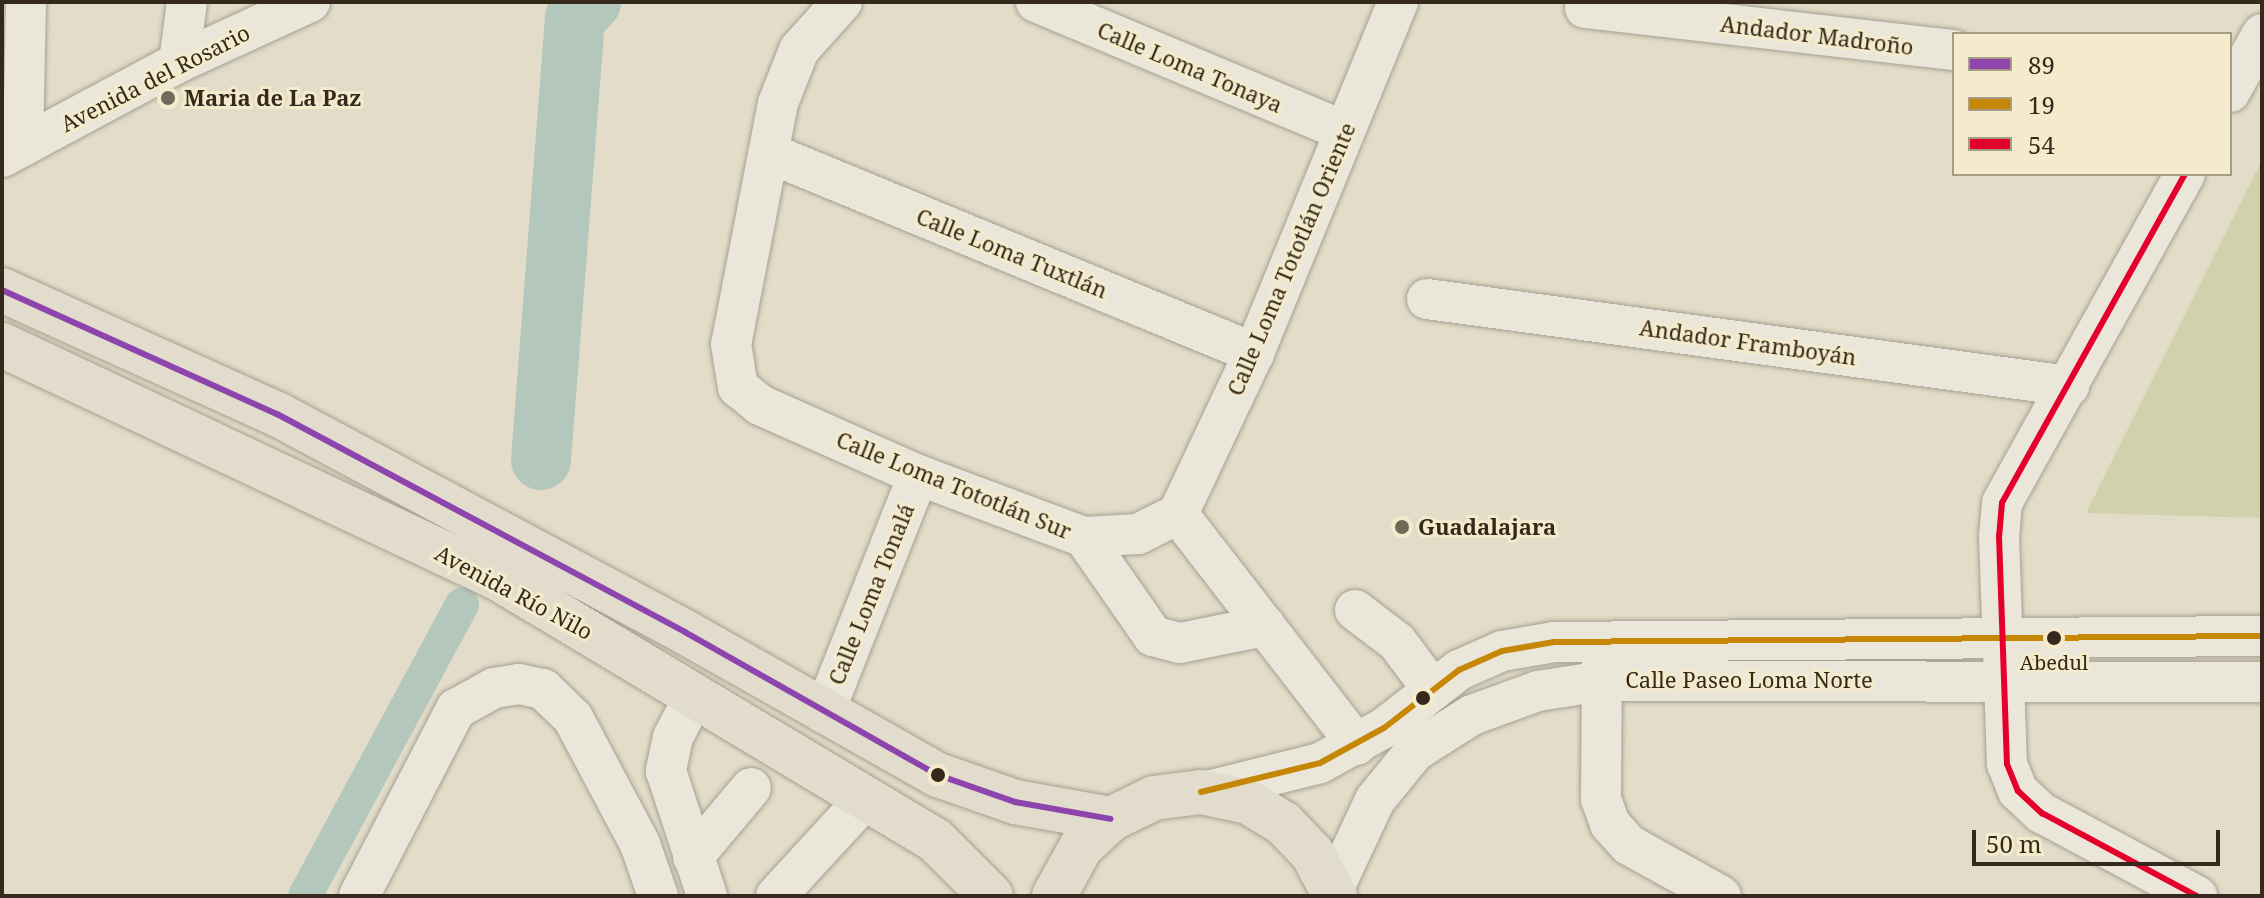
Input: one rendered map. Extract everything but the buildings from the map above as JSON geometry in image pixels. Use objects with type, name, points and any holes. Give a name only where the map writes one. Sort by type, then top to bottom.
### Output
[{"type":"main road","name":"Avenida Río Nilo","points":[[2,290],[277,414],[685,632],[824,713],[976,790],[1111,819]]},
{"type":"main road","name":"Avenida Río Nilo","points":[[2,345],[499,579],[935,840],[991,896]]},
{"type":"main road","points":[[1054,896],[1081,847],[1111,819],[1154,798],[1201,792],[1248,802],[1283,823],[1312,853],[1334,893]]},
{"type":"street","points":[[12,151],[26,2]]},
{"type":"street","points":[[179,62],[187,2]]},
{"type":"street","name":"Avenida del Rosario","points":[[12,151],[179,62],[310,2]]},
{"type":"street","points":[[769,153],[778,103],[799,50],[842,2]]},
{"type":"street","name":"Calle Loma Tonaya","points":[[1036,2],[1344,131]]},
{"type":"street","name":"Calle Loma Tototlán Oriente","points":[[1178,514],[1254,353],[1398,2]]},
{"type":"street","name":"Andador Madroño","points":[[1585,8],[1952,50]]},
{"type":"street","points":[[2232,85],[2262,34]]},
{"type":"street","name":"Calle Loma Tuxtlán","points":[[769,153],[1254,353]]},
{"type":"street","name":"Calle Loma Tototlán Sur","points":[[769,153],[731,344],[738,387],[760,405],[918,475],[1084,537],[1138,534],[1178,514]]},
{"type":"street","points":[[2184,176],[2002,503],[2008,680],[2007,764],[2018,791],[2042,813],[2197,896]]},
{"type":"street","name":"Andador Framboyán","points":[[1427,299],[2069,386]]},
{"type":"street","name":"Calle Loma Tonalá","points":[[824,713],[918,475]]},
{"type":"street","points":[[1178,514],[1357,745]]},
{"type":"street","points":[[1084,537],[1153,636],[1180,643],[1265,626]]},
{"type":"street","points":[[1355,610],[1397,642],[1433,690]]},
{"type":"street","name":"Calle Paseo Loma Norte","points":[[1201,792],[1282,777],[1357,745],[1459,670],[1502,651],[1602,637],[2262,636]]},
{"type":"street","points":[[1602,637],[1601,799],[1610,824],[1629,845],[1721,896]]},
{"type":"street","name":"Calle Paseo Loma Norte","points":[[1334,893],[1375,800],[1415,751],[1503,700],[1602,681],[2262,682]]},
{"type":"street","points":[[359,896],[456,709],[494,688],[519,684],[543,689],[573,718],[640,844],[658,896]]},
{"type":"street","points":[[695,695],[670,746],[666,771],[707,896]]},
{"type":"street","points":[[693,857],[751,788]]},
{"type":"street","points":[[776,896],[866,798]]},
{"type":"green space","points":[[2262,160],[2262,518],[2086,513]]},
{"type":"waterway","points":[[541,460],[575,18],[591,2]]},
{"type":"waterway","points":[[305,896],[462,605]]},
{"type":"transit line","name":"54","points":[[2184,176],[2002,503],[1999,536],[2007,764],[2018,791],[2042,813],[2197,896]]},
{"type":"transit line","name":"89","points":[[2,290],[277,414],[685,632],[938,775],[1015,802],[1111,819]]},
{"type":"transit line","name":"19","points":[[1201,792],[1320,763],[1384,728],[1459,670],[1502,651],[1554,642],[2262,636]]},
{"type":"place","name":"Maria de La Paz","points":[[168,98]]},
{"type":"place","name":"Guadalajara","points":[[1402,527]]},
{"type":"place","name":"Abedul","points":[[2054,638]]}]
